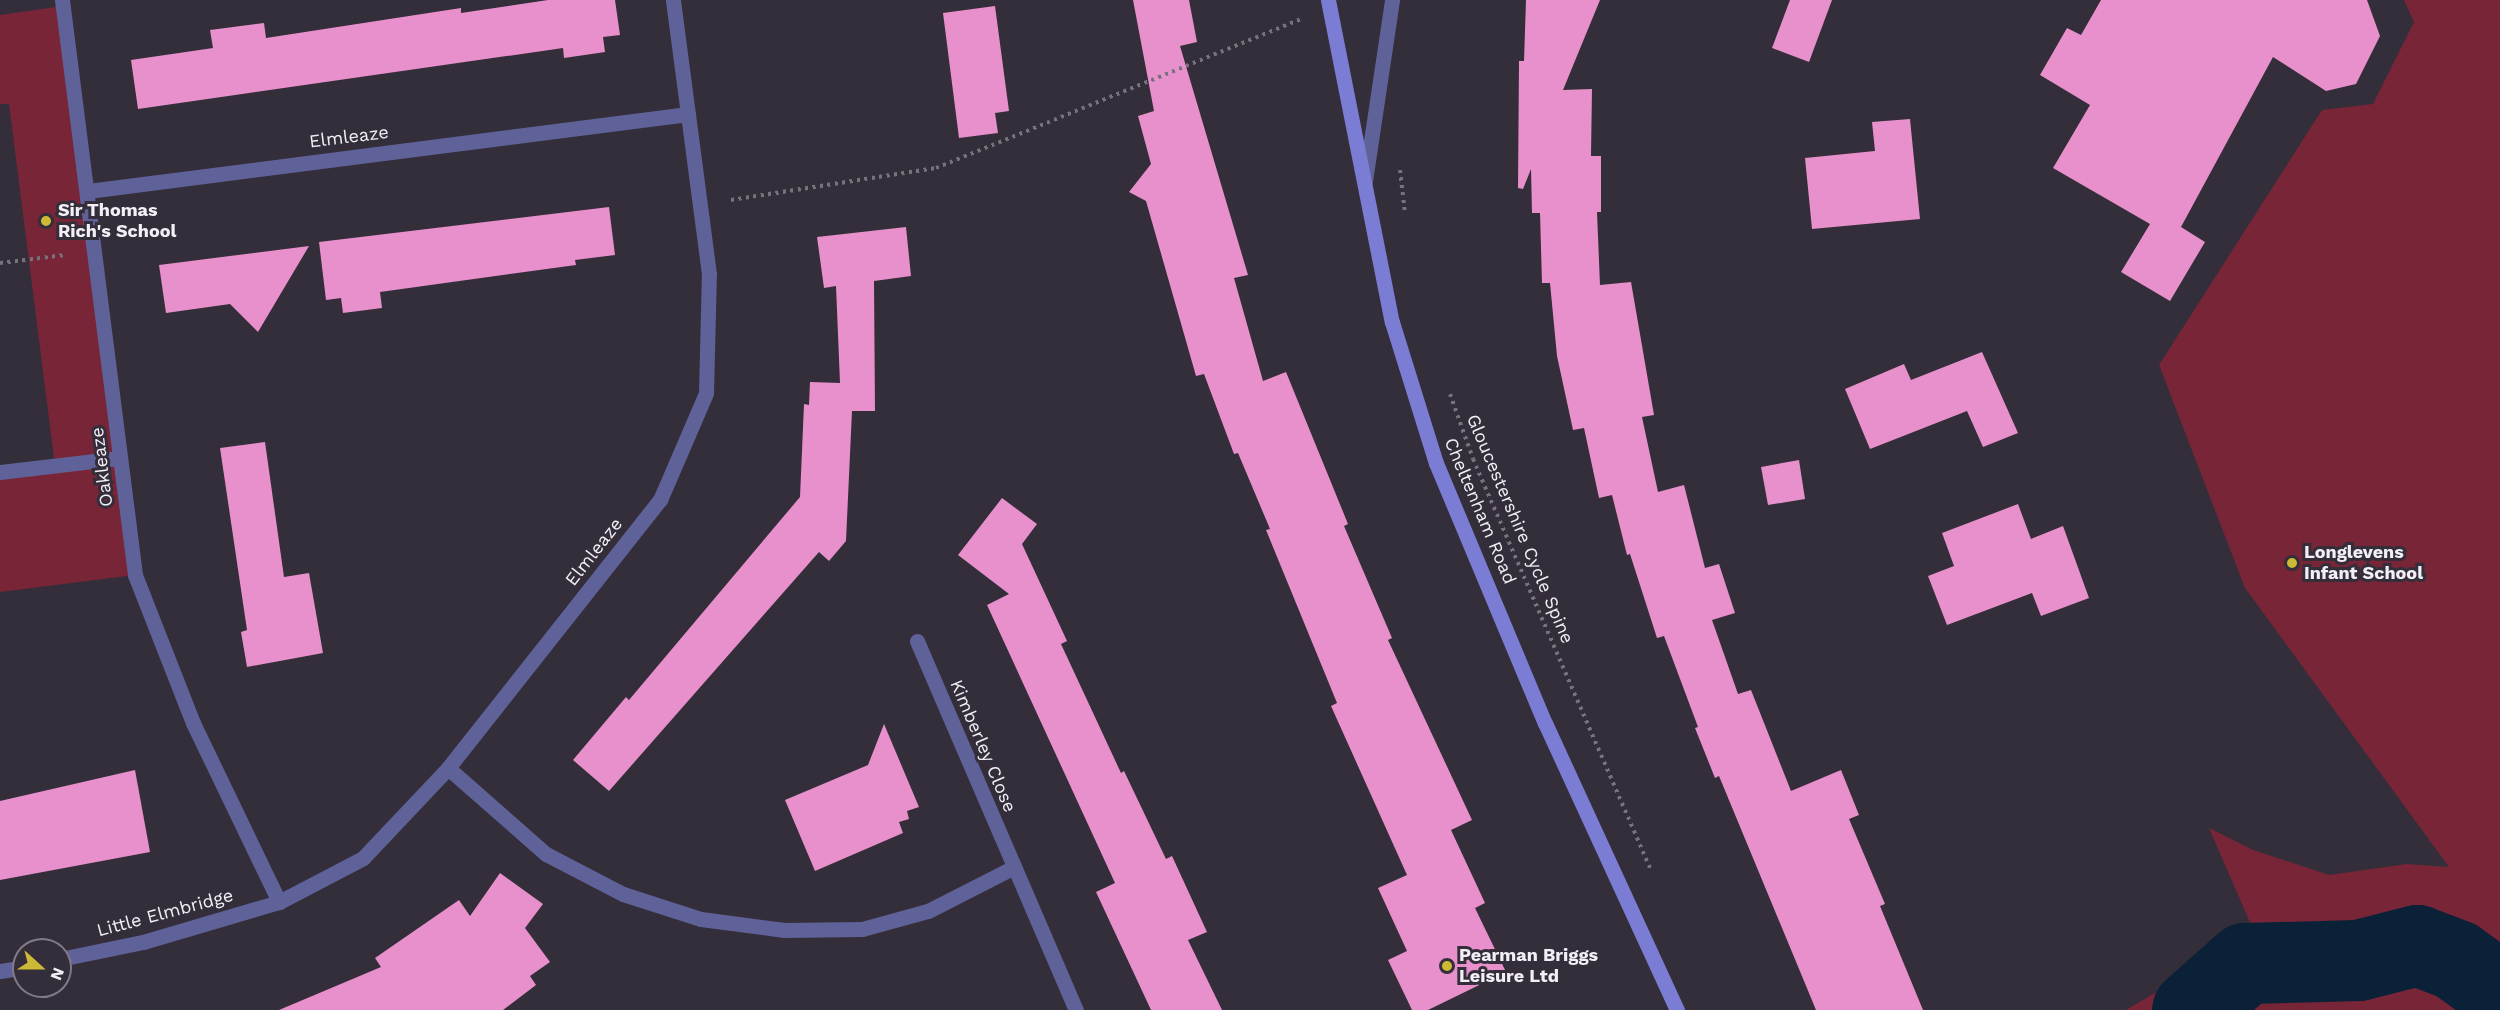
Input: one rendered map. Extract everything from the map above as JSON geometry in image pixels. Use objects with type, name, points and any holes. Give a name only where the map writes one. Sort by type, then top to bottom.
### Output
[{"type":"main road","name":"Cheltenham Road","points":[[1328,4],[1392,322],[1436,463],[1545,723],[1677,1010]]},
{"type":"street","name":"Oakleaze","points":[[62,0],[135,575],[193,723],[279,902]]},
{"type":"street","name":"Elmleaze","points":[[279,902],[363,858],[448,768],[660,500],[706,393],[709,274],[673,0]]},
{"type":"street","points":[[1364,186],[1392,0]]},
{"type":"street","name":"Elmleaze","points":[[87,191],[687,114]]},
{"type":"street","points":[[0,472],[120,458]]},
{"type":"street","name":"Kimberley Close","points":[[917,641],[1076,1010]]},
{"type":"street","points":[[448,768],[546,854],[623,894],[701,919],[784,930],[862,928],[928,911],[1014,867]]},
{"type":"street","name":"Little Elmbridge","points":[[72,957],[143,942],[279,902]]},
{"type":"path","points":[[700,205],[936,168],[1328,4]]},
{"type":"path","points":[[1400,161],[1406,218]]},
{"type":"path","points":[[0,264],[95,252]]},
{"type":"path","name":"Gloucestershire Cycle Spine","points":[[1447,383],[1473,459],[1653,877]]},
{"type":"shaded area","points":[[2404,0],[2500,0],[2500,1010],[2126,1010],[2255,934],[2209,828],[2253,850],[2329,875],[2407,864],[2449,867],[2245,588],[2159,365],[2322,110],[2373,104],[2414,22]]},
{"type":"shaded area","name":"Sir Thomas Rich's School","points":[[63,6],[135,575],[0,592],[0,472],[55,466],[9,104],[0,104],[0,15]]},
{"type":"building","points":[[548,0],[615,0],[620,35],[603,37],[605,52],[564,58],[563,48],[138,109],[131,60],[213,48],[210,30],[264,23],[266,38],[461,8],[461,13]]},
{"type":"building","points":[[1133,0],[1189,0],[1197,42],[1180,46],[1248,275],[1234,278],[1263,381],[1286,372],[1348,524],[1344,526],[1392,638],[1388,640],[1472,820],[1451,830],[1485,903],[1475,908],[1506,972],[1428,1010],[1412,1010],[1388,960],[1407,951],[1378,888],[1407,875],[1331,706],[1337,703],[1266,530],[1270,529],[1238,453],[1234,454],[1204,374],[1196,376],[1146,201],[1129,192],[1151,164],[1138,116],[1154,111]]},
{"type":"building","points":[[1526,0],[1600,0],[1563,90],[1592,89],[1591,156],[1601,156],[1601,212],[1597,212],[1600,285],[1631,282],[1654,415],[1642,417],[1658,492],[1684,485],[1705,568],[1719,564],[1735,613],[1712,620],[1738,694],[1751,690],[1791,791],[1841,770],[1859,815],[1849,819],[1885,904],[1880,906],[1923,1010],[1816,1010],[1719,776],[1715,778],[1695,728],[1698,727],[1664,636],[1657,638],[1630,554],[1627,555],[1612,495],[1599,498],[1584,428],[1573,430],[1557,356],[1550,283],[1542,283],[1540,213],[1532,213],[1531,169],[1523,189],[1518,188],[1519,61],[1524,61]]},
{"type":"building","points":[[1790,0],[1832,0],[1809,62],[1772,48]]},
{"type":"building","points":[[2101,0],[2367,0],[2380,36],[2356,84],[2326,91],[2273,57],[2181,227],[2205,242],[2170,301],[2121,272],[2150,224],[2053,168],[2090,105],[2040,75],[2067,28],[2081,35]]},
{"type":"building","points":[[995,6],[1009,111],[995,113],[998,133],[959,138],[943,13]]},
{"type":"building","points":[[1910,119],[1920,219],[1812,229],[1805,158],[1875,151],[1872,122]]},
{"type":"building","points":[[609,207],[615,255],[575,260],[576,265],[380,292],[382,308],[343,313],[341,298],[326,300],[319,242]]},
{"type":"building","points":[[906,227],[911,276],[874,281],[875,411],[852,411],[846,541],[829,561],[819,552],[609,791],[573,760],[626,697],[629,700],[800,497],[804,404],[809,405],[810,382],[840,383],[836,286],[824,288],[817,237]]},
{"type":"building","points":[[309,246],[258,332],[230,304],[166,313],[159,265]]},
{"type":"building","points":[[1982,352],[2018,433],[1983,447],[1967,411],[1870,449],[1845,389],[1904,364],[1911,380]]},
{"type":"building","points":[[265,442],[284,577],[309,573],[323,653],[247,667],[241,632],[247,630],[220,448]]},
{"type":"building","points":[[1799,460],[1805,499],[1768,505],[1761,467]]},
{"type":"building","points":[[1002,498],[1037,524],[1022,544],[1067,641],[1061,644],[1121,773],[1124,771],[1166,859],[1172,856],[1207,932],[1188,940],[1222,1010],[1151,1010],[1096,892],[1115,883],[987,605],[1009,594],[958,555]]},
{"type":"building","points":[[2018,504],[2031,539],[2063,526],[2089,598],[2041,616],[2032,593],[1947,625],[1928,576],[1954,566],[1942,533]]},
{"type":"building","points":[[884,724],[919,807],[907,811],[909,819],[899,822],[903,833],[815,871],[785,800],[868,765]]},
{"type":"building","points":[[135,770],[150,852],[0,880],[0,801]]},
{"type":"building","points":[[500,873],[543,904],[525,928],[550,962],[530,976],[536,985],[503,1010],[279,1010],[381,967],[375,958],[459,900],[470,916]]},
{"type":"waterway","points":[[2192,1010],[2245,963],[2358,960],[2417,945],[2456,960],[2500,992]]},
{"type":"place","name":"Sir Thomas Rich's School","points":[[46,221]]},
{"type":"place","name":"Longlevens Infant School","points":[[2292,563]]},
{"type":"place","name":"Pearman Briggs Leisure Ltd","points":[[1447,966]]}]
